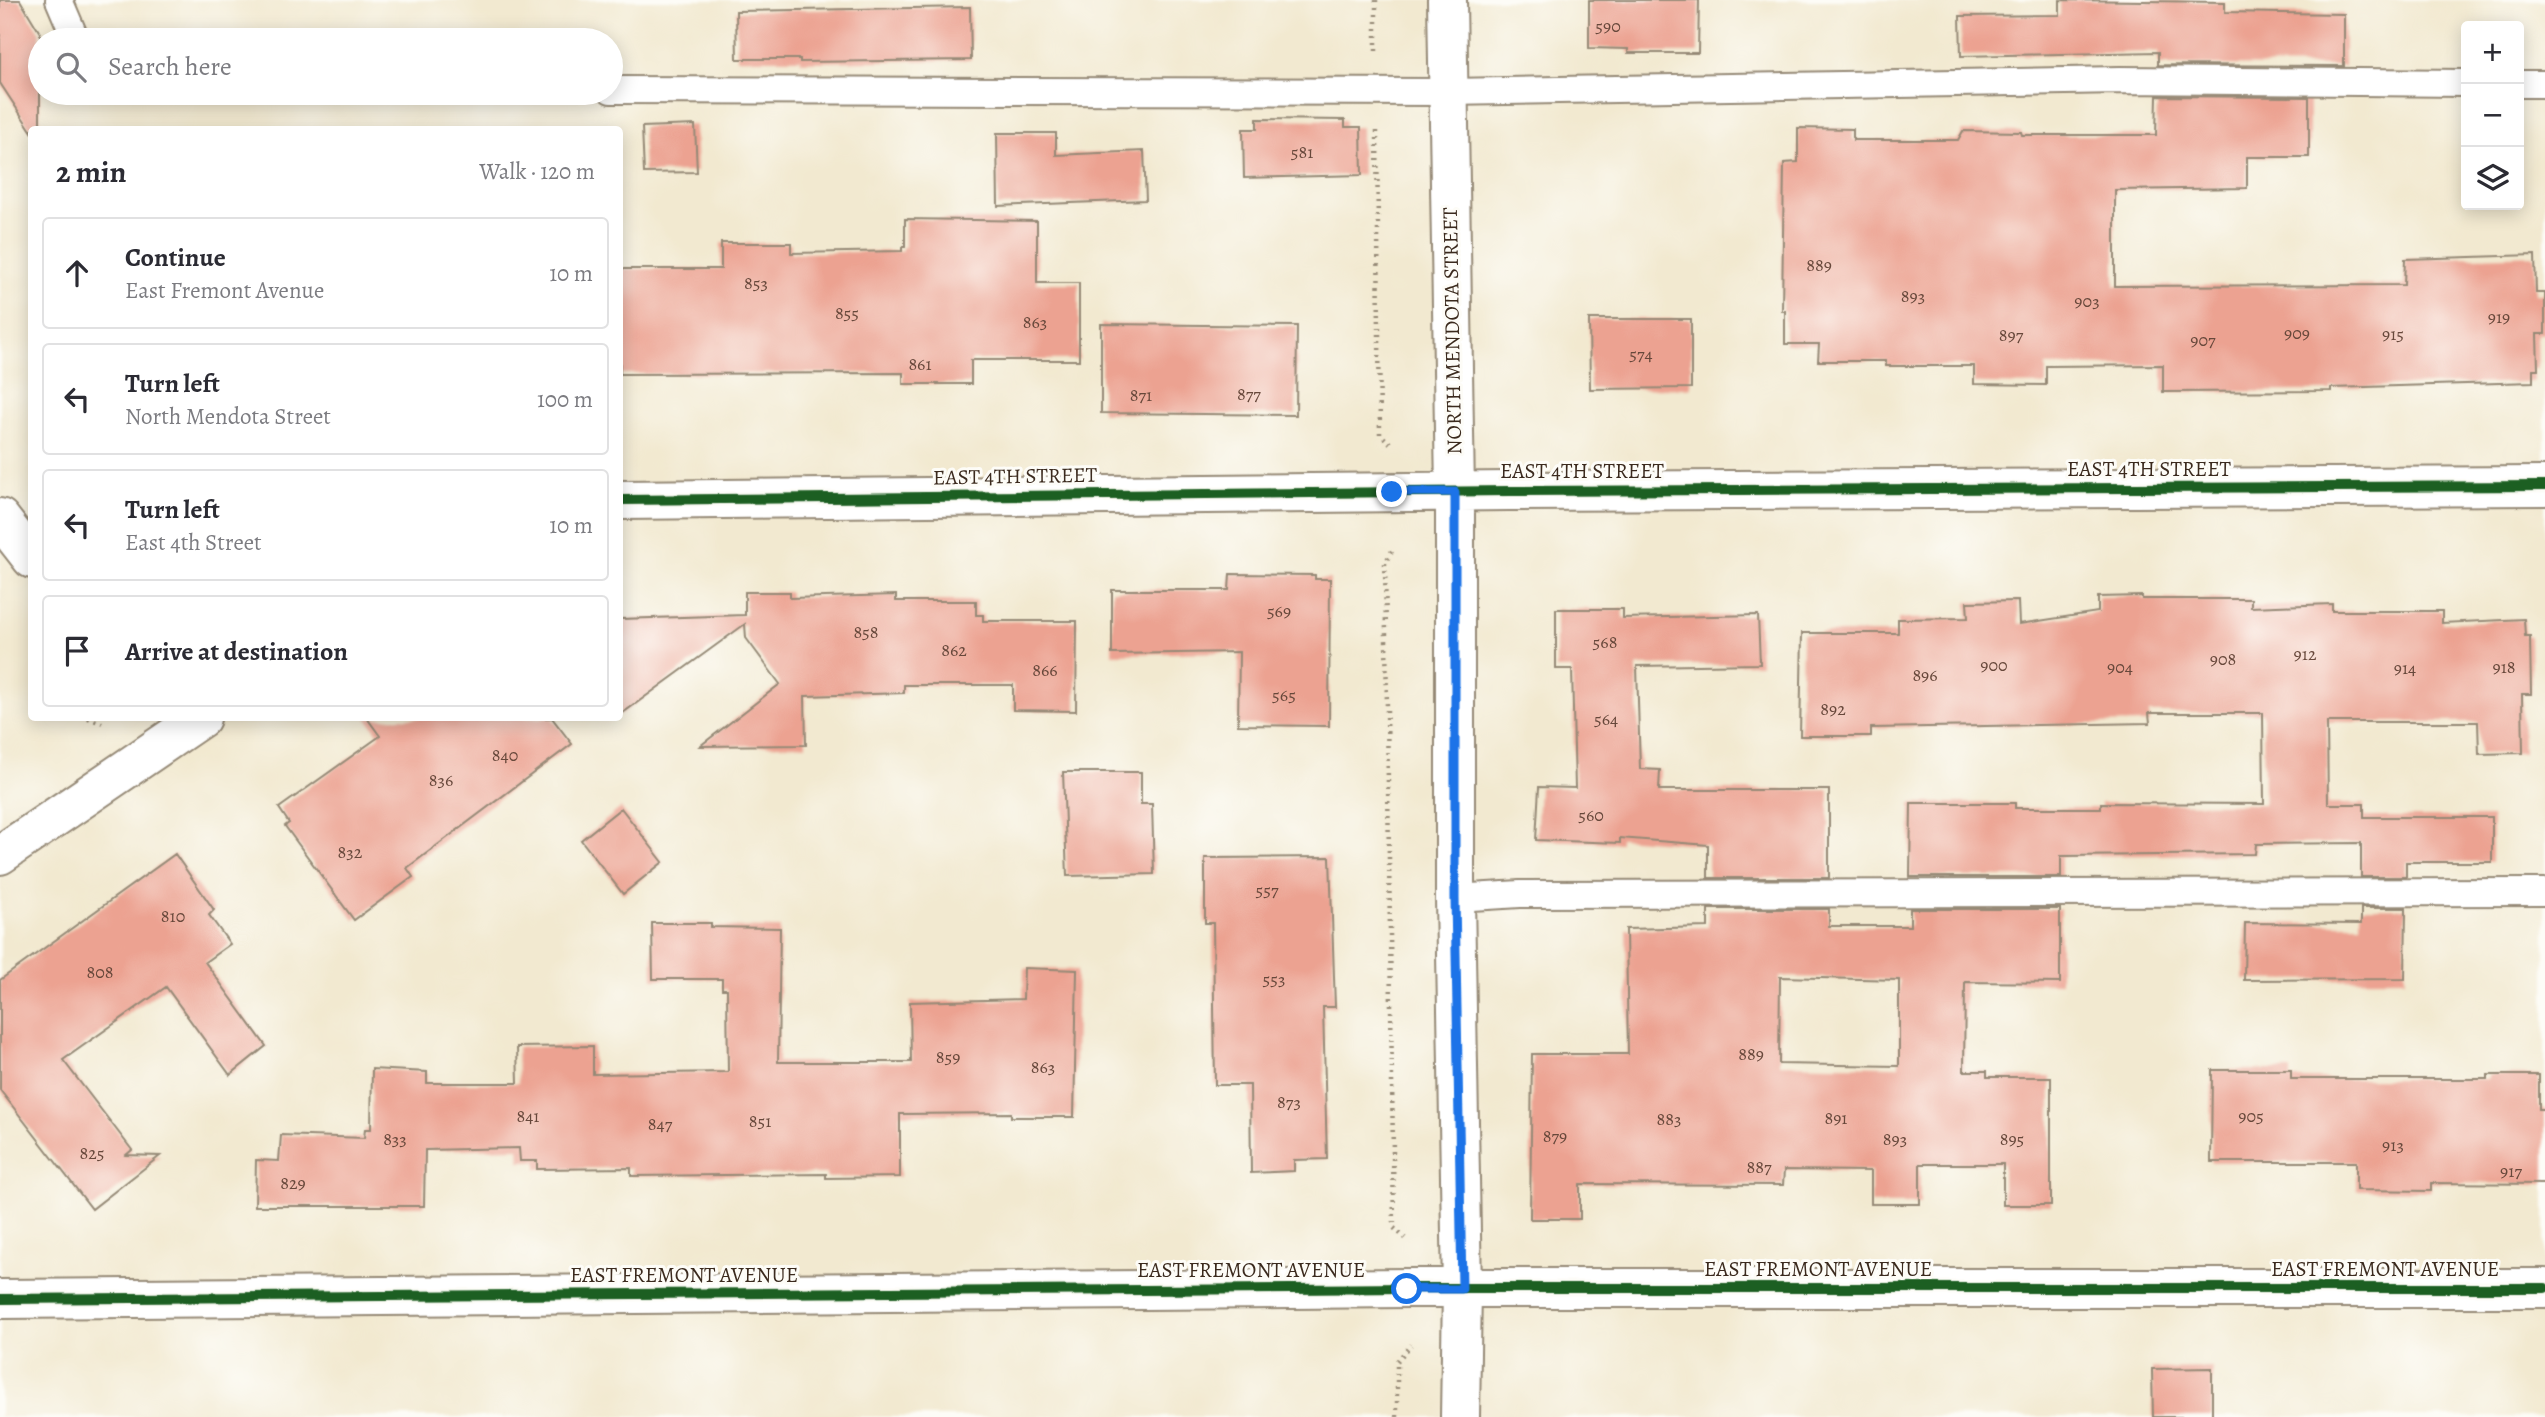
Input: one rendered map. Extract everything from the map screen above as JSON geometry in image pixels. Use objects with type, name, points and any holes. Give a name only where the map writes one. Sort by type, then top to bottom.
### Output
[{"type":"street","name":"NORTH MENDOTA STREET","points":[[1447,0],[1455,492],[1455,898],[1462,1289],[1460,1417]]},
{"type":"street","name":"EAST 4TH STREET","points":[[623,500],[2545,486]]},
{"type":"street","points":[[0,518],[28,554]]},
{"type":"street","points":[[0,855],[162,728],[189,721]]},
{"type":"street","name":"EAST FREMONT AVENUE","points":[[0,1299],[1462,1289],[2545,1289]]},
{"type":"lane","points":[[59,0],[71,28]]},
{"type":"lane","points":[[623,90],[1448,92],[2120,80],[2461,83]]},
{"type":"lane","points":[[2524,84],[2545,84]]},
{"type":"lane","points":[[1455,898],[1520,894],[2545,892]]},
{"type":"path","points":[[1376,0],[1380,434],[1391,444]]},
{"type":"path","points":[[1392,551],[1385,563],[1394,1228],[1405,1238]]},
{"type":"path","points":[[96,721],[102,723]]},
{"type":"path","points":[[1397,1417],[1397,1361],[1411,1345]]},
{"type":"building","points":[[0,0],[20,0],[37,28],[28,28],[28,105],[40,105],[40,126],[28,126],[0,83]]},
{"type":"building","points":[[1589,0],[1699,0],[1698,53],[1628,53],[1628,49],[1589,48]]},
{"type":"building","points":[[2060,0],[2225,2],[2225,12],[2344,14],[2344,66],[2158,65],[2158,52],[1961,56],[1960,16],[2060,15]]},
{"type":"building","points":[[970,7],[971,60],[800,62],[800,59],[737,59],[736,11]]},
{"type":"building","points":[[2157,96],[2309,97],[2309,157],[2247,157],[2247,188],[2115,190],[2115,286],[2404,285],[2405,259],[2535,255],[2536,293],[2545,293],[2545,334],[2537,334],[2538,369],[2533,369],[2533,382],[2331,388],[2331,391],[2163,392],[2163,365],[2046,366],[2046,385],[1974,384],[1974,366],[1886,366],[1886,361],[1818,361],[1819,344],[1785,344],[1785,311],[1782,311],[1784,163],[1798,162],[1798,128],[1853,129],[1853,140],[1958,140],[1963,131],[2021,132],[2022,135],[2156,135]]},
{"type":"building","points":[[1257,119],[1345,120],[1345,127],[1361,127],[1362,175],[1244,178],[1243,129],[1257,129]]},
{"type":"building","points":[[695,125],[697,172],[644,173],[642,127]]},
{"type":"building","points":[[997,133],[1056,133],[1056,155],[1144,151],[1146,200],[998,206]]},
{"type":"building","points":[[905,219],[1037,221],[1037,283],[1079,283],[1079,360],[971,360],[971,384],[903,384],[903,373],[623,374],[623,269],[721,269],[721,243],[791,243],[791,253],[902,251],[902,247],[905,247]]},
{"type":"building","points":[[1589,319],[1691,319],[1691,388],[1590,389]]},
{"type":"building","points":[[1101,324],[1297,326],[1296,415],[1101,413]]},
{"type":"building","points":[[1230,574],[1315,575],[1315,579],[1330,579],[1329,726],[1238,725],[1239,652],[1112,654],[1112,590],[1229,590]]},
{"type":"building","points":[[745,592],[790,592],[790,598],[896,595],[896,601],[976,601],[976,615],[983,615],[983,621],[1077,621],[1076,711],[1013,710],[1013,685],[904,685],[904,693],[805,696],[806,745],[700,746],[780,684],[746,638],[745,624],[623,713],[623,619],[745,615]]},
{"type":"building","points":[[2142,596],[2142,599],[2251,599],[2251,607],[2332,604],[2332,611],[2442,611],[2442,623],[2524,619],[2525,636],[2530,636],[2531,694],[2522,694],[2523,753],[2479,754],[2478,722],[2327,722],[2328,804],[2364,804],[2364,817],[2492,817],[2492,862],[2406,862],[2406,877],[2361,877],[2361,843],[2256,844],[2255,854],[2061,856],[2061,877],[1910,877],[1911,803],[2015,803],[2015,808],[2101,808],[2101,803],[2264,804],[2263,713],[2149,713],[2150,723],[1871,728],[1871,736],[1800,736],[1802,633],[1898,633],[1898,619],[1968,618],[1967,602],[2018,601],[2019,624],[2098,612],[2098,597]]},
{"type":"building","points":[[1556,609],[1623,609],[1623,618],[1758,615],[1760,664],[1637,666],[1640,769],[1660,770],[1659,790],[1829,790],[1829,878],[1708,878],[1708,845],[1620,838],[1620,843],[1536,840],[1539,787],[1575,788],[1572,669],[1556,669]]},
{"type":"building","points":[[369,721],[554,721],[572,744],[407,868],[413,877],[354,920],[285,826],[289,823],[279,808],[380,736]]},
{"type":"building","points":[[1063,772],[1141,772],[1141,804],[1152,804],[1154,874],[1067,876]]},
{"type":"building","points":[[621,808],[663,862],[623,894],[581,840]]},
{"type":"building","points":[[175,854],[214,910],[209,915],[230,944],[205,962],[266,1046],[230,1075],[166,987],[63,1060],[132,1150],[126,1155],[160,1156],[92,1209],[0,1090],[0,980]]},
{"type":"building","points":[[1330,857],[1335,1007],[1323,1007],[1327,1159],[1294,1160],[1294,1171],[1251,1173],[1250,1085],[1215,1085],[1213,923],[1205,923],[1205,858]]},
{"type":"building","points":[[2361,908],[2406,908],[2405,979],[2244,980],[2245,923],[2361,924]]},
{"type":"building","points":[[1708,909],[1829,909],[1829,926],[1910,926],[1910,909],[2060,909],[2060,983],[1965,982],[1964,1071],[1987,1071],[1987,1077],[2051,1077],[2051,1205],[2003,1205],[2003,1164],[1920,1164],[1920,1204],[1871,1204],[1871,1171],[1784,1170],[1783,1185],[1580,1184],[1580,1219],[1530,1219],[1532,1054],[1628,1054],[1626,929],[1708,927]],"holes":[[[1780,977],[1899,980],[1899,1066],[1779,1064]]]},
{"type":"building","points":[[652,923],[711,923],[711,927],[780,928],[778,1062],[911,1062],[910,1002],[1023,999],[1024,968],[1077,970],[1074,1117],[1011,1117],[1011,1113],[900,1114],[900,1177],[826,1178],[826,1174],[631,1176],[631,1168],[537,1169],[537,1161],[520,1161],[519,1148],[425,1150],[424,1206],[255,1206],[256,1160],[279,1161],[281,1135],[364,1138],[365,1129],[371,1129],[372,1069],[427,1072],[427,1083],[518,1083],[517,1047],[593,1046],[593,1074],[728,1072],[727,989],[722,989],[722,979],[653,979]]},
{"type":"building","points":[[2212,1070],[2291,1070],[2291,1079],[2488,1079],[2488,1075],[2539,1075],[2539,1109],[2545,1109],[2545,1184],[2431,1183],[2431,1191],[2356,1190],[2356,1162],[2211,1162]]},
{"type":"building","points":[[2212,1368],[2212,1417],[2153,1417],[2152,1369]]},
{"type":"cycle path","points":[[623,500],[1509,491],[2545,486]]},
{"type":"cycle path","points":[[0,1299],[1407,1288],[2545,1288]]},
{"type":"route","points":[[1392,492],[1455,492],[1455,898],[1462,1289],[1407,1289]]}]
